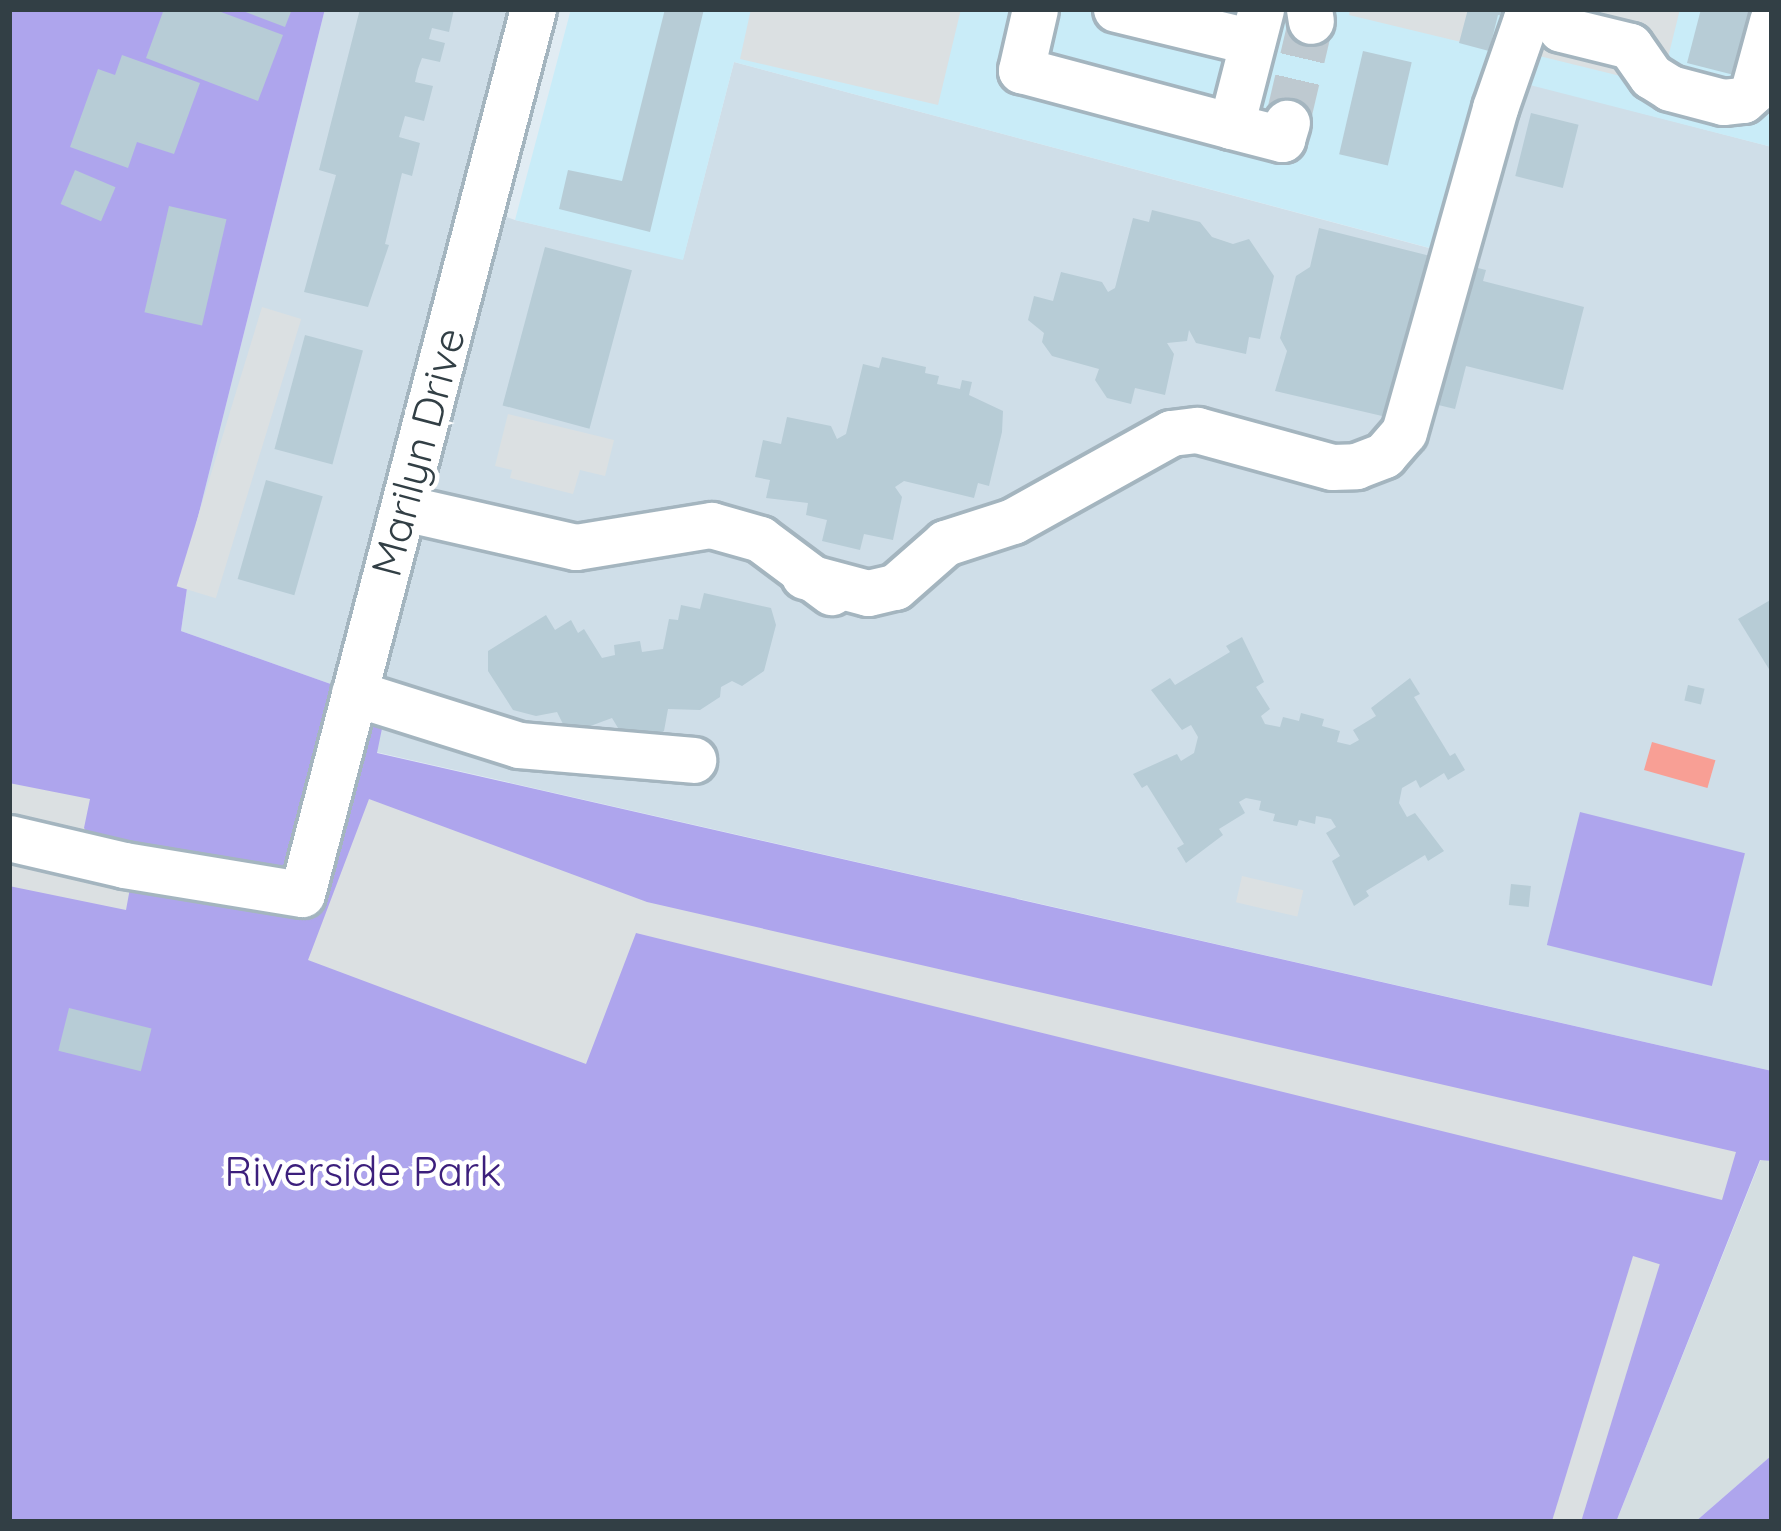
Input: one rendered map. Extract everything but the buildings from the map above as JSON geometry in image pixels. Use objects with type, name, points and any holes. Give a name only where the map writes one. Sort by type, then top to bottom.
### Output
[{"type":"street","name":"Marilyn Drive","points":[[9,838],[124,865],[302,894],[533,9]]},
{"type":"street","points":[[1035,9],[1021,70],[1282,139],[1287,123]]},
{"type":"street","points":[[1116,9],[1256,25],[1231,126]]},
{"type":"street","points":[[404,508],[576,547],[711,525],[760,539],[820,585],[868,593],[895,587],[944,543],[1013,521],[1171,433],[1197,430],[1332,467],[1384,454],[1404,432],[1495,108],[1526,20],[1540,9]]},
{"type":"street","points":[[1551,9],[1562,29],[1630,46],[1651,76],[1670,88],[1723,102],[1743,100],[1753,92],[1772,21]]},
{"type":"street","points":[[354,693],[519,746],[693,760]]},
{"type":"shaded area","points":[[325,9],[507,9],[461,201],[515,220],[683,259],[734,62],[1440,251],[1491,74],[1772,147],[1772,1071],[376,752],[387,704],[181,631],[196,525]]},
{"type":"shaded area","points":[[571,9],[1772,9],[1772,147],[1491,75],[1441,251],[734,62],[683,260],[515,220]]},
{"type":"shaded area","points":[[751,9],[961,9],[938,105],[740,59]]},
{"type":"shaded area","points":[[1350,9],[1469,9],[1461,42],[1349,15]]},
{"type":"shaded area","points":[[1530,9],[1680,9],[1661,86],[1519,51]]},
{"type":"shaded area","points":[[262,307],[301,319],[216,598],[177,586]]},
{"type":"shaded area","points":[[508,414],[614,440],[605,476],[580,470],[573,494],[510,478],[512,470],[495,466]]},
{"type":"shaded area","points":[[1652,742],[1715,760],[1707,788],[1644,770]]},
{"type":"shaded area","points":[[9,783],[90,799],[84,828],[92,840],[137,850],[126,910],[9,886]]},
{"type":"shaded area","points":[[369,799],[647,902],[1736,1152],[1722,1200],[636,933],[586,1064],[308,960]]},
{"type":"shaded area","points":[[1242,876],[1303,890],[1297,916],[1236,902]]},
{"type":"shaded area","points":[[1761,1159],[1772,1161],[1772,1455],[1695,1522],[1616,1522]]},
{"type":"shaded area","points":[[1633,1256],[1660,1264],[1581,1522],[1552,1522]]},
{"type":"green space","name":"Riverside Park","points":[[9,9],[325,9],[196,525],[181,631],[387,704],[377,753],[1772,1071],[1772,1161],[1760,1160],[1616,1522],[9,1522]]},
{"type":"green space","points":[[1580,812],[1745,853],[1712,986],[1547,945]]},
{"type":"green space","points":[[1772,1455],[1772,1522],[1695,1522]]},
{"type":"tunnel","points":[[1287,123],[1311,21]]}]
